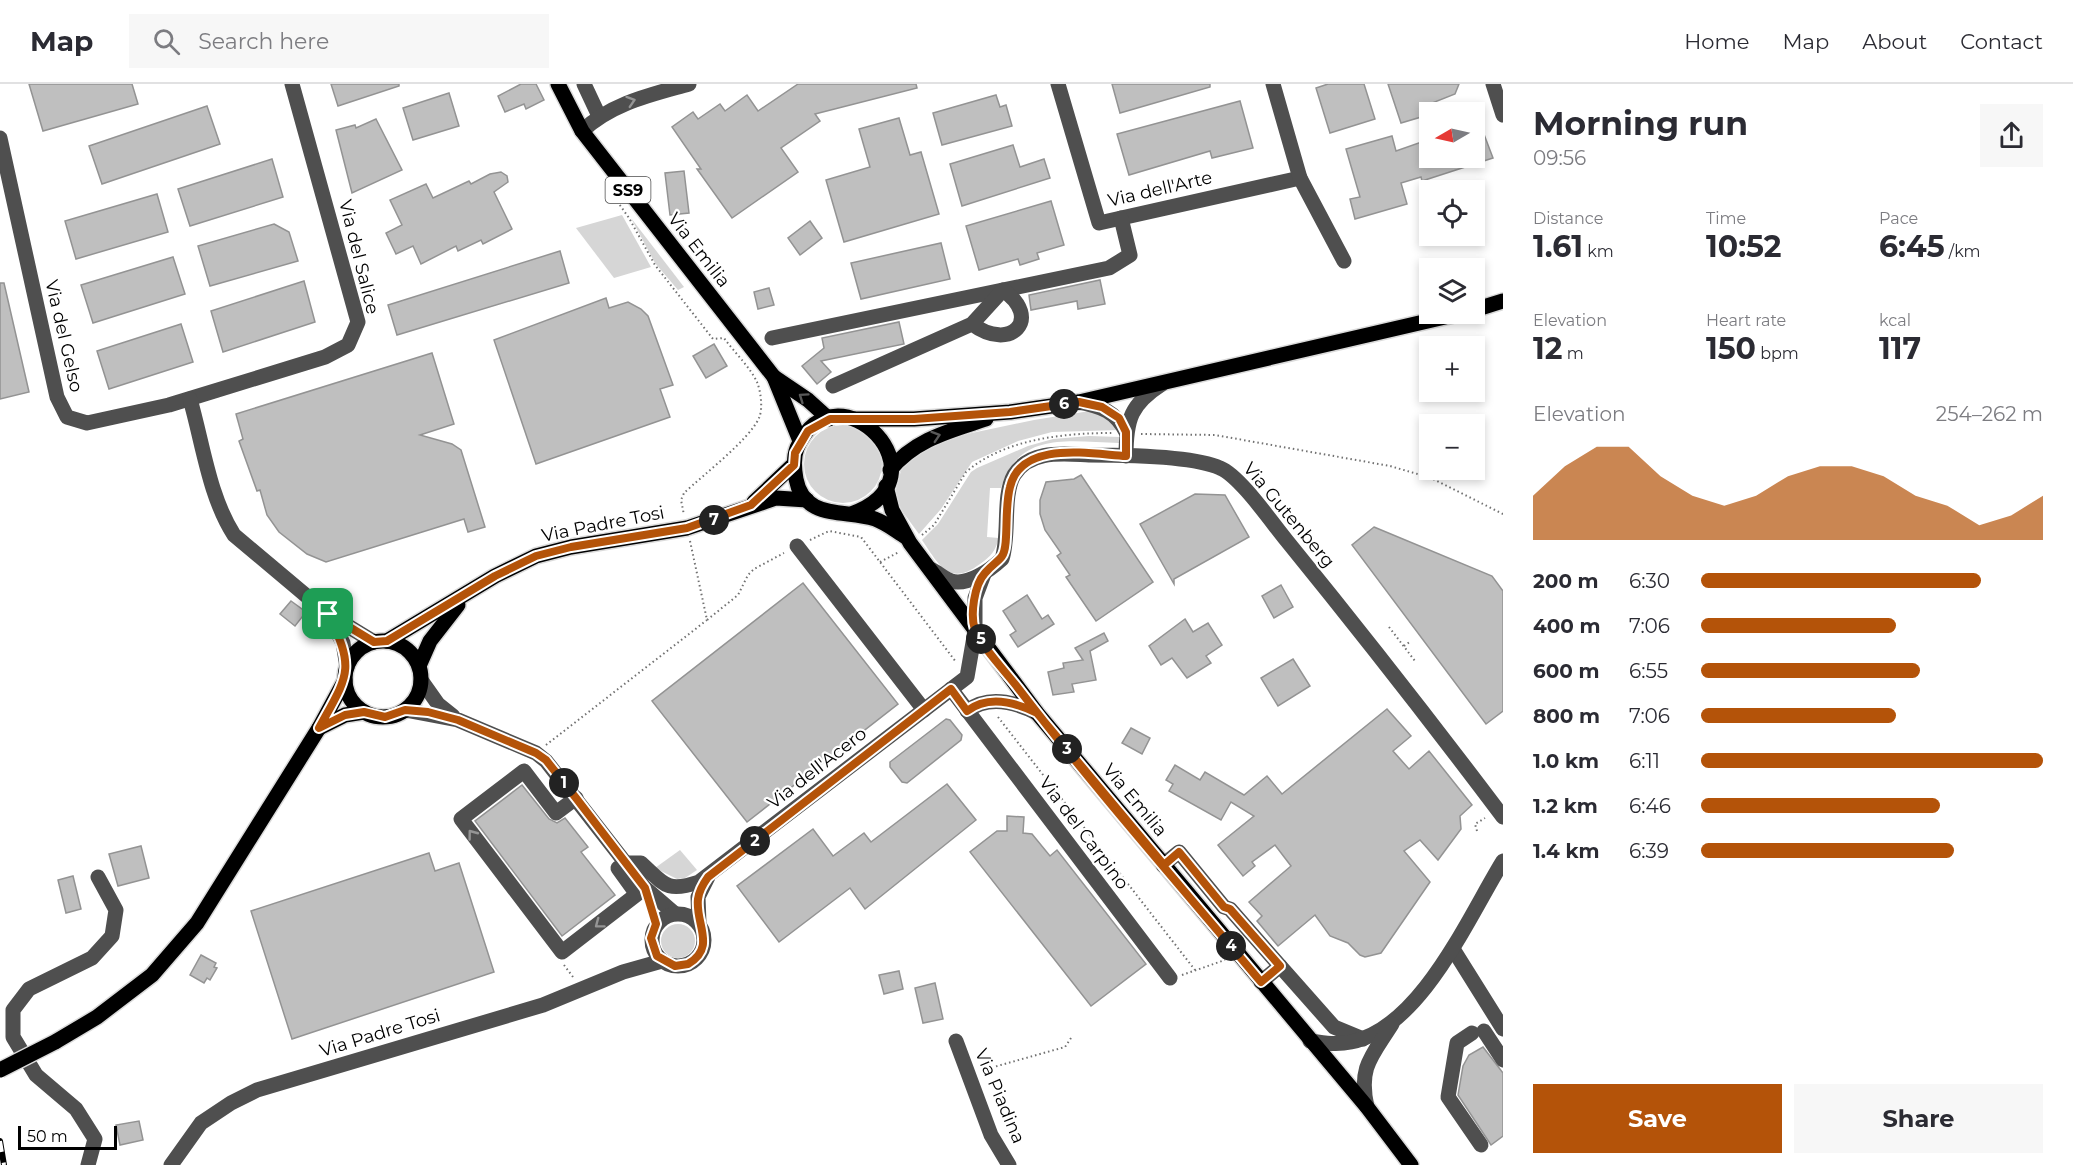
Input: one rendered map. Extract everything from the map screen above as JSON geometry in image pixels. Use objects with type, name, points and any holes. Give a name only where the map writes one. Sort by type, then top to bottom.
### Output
[{"type":"main road","name":"Via Emilia","points":[[558,84],[582,131],[774,377],[800,441]]},
{"type":"main road","points":[[1485,307],[1503,301]]},
{"type":"main road","points":[[1485,308],[1503,306]]},
{"type":"main road","points":[[807,500],[797,484],[794,465],[800,441],[818,423],[830,419],[914,419],[1010,412],[1079,402],[1419,323]]},
{"type":"main road","name":"Via Emilia","points":[[774,377],[808,400],[830,419]]},
{"type":"main road","points":[[890,470],[902,455],[926,439],[1010,412]]},
{"type":"main road","points":[[850,514],[865,509],[877,499],[886,486],[890,470],[889,453],[882,438],[870,426],[855,419]]},
{"type":"main road","name":"Via Padre Tosi","points":[[751,505],[794,465]]},
{"type":"main road","name":"Via Emilia","points":[[886,486],[892,510],[909,542],[1037,713],[1164,865],[1231,956],[1261,982],[1367,1107],[1410,1165]]},
{"type":"main road","name":"Via Padre Tosi","points":[[0,1070],[55,1042],[97,1017],[152,975],[174,952],[197,923],[319,728],[358,651],[381,642],[468,594],[495,576],[536,556],[571,547],[687,528],[751,505],[783,498],[807,500]]},
{"type":"main road","name":"Via Emilia","points":[[807,500],[827,512],[876,519],[909,542]]},
{"type":"main road","name":"Via Padre Tosi","points":[[405,710],[419,692],[420,673],[430,641],[468,594]]},
{"type":"main road","points":[[381,642],[407,649],[420,673]]},
{"type":"main road","points":[[346,674],[348,693],[354,704],[364,712]]},
{"type":"main road","points":[[319,728],[345,715],[364,712],[385,717],[405,710]]},
{"type":"street","name":"Via del Salice","points":[[190,399],[325,357],[348,345],[353,338],[358,322],[292,84]]},
{"type":"street","points":[[584,84],[599,116]]},
{"type":"street","points":[[582,131],[599,116],[630,101],[685,84]]},
{"type":"street","name":"Via dell'Arte","points":[[1058,84],[1099,223],[1300,178]]},
{"type":"street","points":[[1273,84],[1300,178],[1344,261]]},
{"type":"street","points":[[1493,84],[1503,115]]},
{"type":"street","name":"Via del Gelso","points":[[0,138],[57,397],[67,417],[87,423],[190,399]]},
{"type":"street","points":[[772,338],[1109,268],[1123,262],[1130,255],[1122,218]]},
{"type":"street","points":[[833,386],[972,324],[1003,290]]},
{"type":"street","points":[[972,324],[985,334],[999,336],[1013,334],[1019,329],[1020,310],[1013,297],[1003,290]]},
{"type":"street","points":[[1126,456],[1127,433],[1134,408],[1143,396],[1162,384]]},
{"type":"street","points":[[190,399],[225,521],[234,535],[328,614],[381,642]]},
{"type":"street","points":[[1079,402],[1110,411],[1119,418],[1127,433]]},
{"type":"street","name":"Via Gutenberg","points":[[975,631],[975,598],[984,574],[1002,560],[1010,488],[1014,475],[1024,463],[1037,456],[1126,456],[1208,464],[1222,468],[1234,478],[1342,609],[1503,817]]},
{"type":"street","points":[[797,546],[924,710]]},
{"type":"street","points":[[930,569],[952,581],[965,581],[984,574]]},
{"type":"street","points":[[328,614],[342,643],[346,674]]},
{"type":"street","points":[[967,677],[975,631]]},
{"type":"street","points":[[420,673],[438,704],[458,720]]},
{"type":"street","name":"Via dell'Acero","points":[[676,913],[703,880],[967,677]]},
{"type":"street","points":[[951,689],[967,711],[986,701],[1022,705],[1037,713]]},
{"type":"street","points":[[405,710],[458,720],[536,753],[546,760],[576,798],[641,891],[654,931],[654,951],[662,961]]},
{"type":"street","name":"Via del Carpino","points":[[967,711],[1170,978]]},
{"type":"street","points":[[576,798],[556,813],[524,771],[461,819],[562,952],[641,891]]},
{"type":"street","points":[[1164,865],[1179,852],[1224,907],[1230,909],[1334,1027],[1363,1039]]},
{"type":"street","points":[[1367,1107],[1363,1090],[1364,1068],[1395,1018],[1430,982],[1454,950],[1503,861]]},
{"type":"street","name":"Via dell'Acero","points":[[623,866],[641,863],[660,883],[671,887],[683,887],[703,880]]},
{"type":"street","points":[[88,1165],[95,1139],[76,1109],[36,1075],[13,1037],[13,1010],[29,988],[92,958],[112,936],[116,910],[98,877]]},
{"type":"street","points":[[699,923],[698,897],[703,880]]},
{"type":"street","points":[[641,891],[676,913],[693,918],[699,923]]},
{"type":"street","name":"Via Padre Tosi","points":[[623,972],[643,952],[654,931],[676,913]]},
{"type":"street","name":"Via Padre Tosi","points":[[171,1165],[201,1123],[231,1102],[257,1090],[543,1005],[623,972],[662,961],[681,966],[694,961],[704,943],[699,923]]},
{"type":"street","points":[[1231,956],[1253,936]]},
{"type":"street","points":[[1454,950],[1503,1029]]},
{"type":"street","points":[[1261,982],[1280,966]]},
{"type":"street","points":[[1310,1041],[1332,1045],[1363,1039],[1395,1018]]},
{"type":"street","points":[[1481,1145],[1448,1097],[1457,1043],[1478,1032],[1503,1060]]},
{"type":"street","name":"Via Piadina","points":[[956,1041],[991,1135],[1009,1165]]},
{"type":"path","points":[[609,190],[629,218],[655,265],[713,339],[724,338],[756,381],[759,392],[761,411],[759,420],[684,493],[681,500],[685,518]]},
{"type":"path","points":[[880,563],[934,525],[966,472],[973,466],[1014,447],[1047,437],[1081,433],[1215,435],[1390,466],[1431,478],[1503,514]]},
{"type":"path","points":[[547,745],[738,595],[748,575],[754,569],[829,531],[861,537],[967,677]]},
{"type":"path","points":[[689,536],[707,621]]},
{"type":"path","points":[[1389,627],[1415,661]]},
{"type":"path","points":[[1404,646],[1411,641]]},
{"type":"path","points":[[986,701],[1195,970]]},
{"type":"path","points":[[1477,831],[1475,824],[1487,816]]},
{"type":"path","points":[[1170,978],[1231,956]]},
{"type":"path","points":[[969,1075],[1065,1047],[1071,1038]]},
{"type":"shaded area","points":[[622,215],[651,267],[614,278],[576,228]]},
{"type":"shaded area","points":[[631,218],[684,287],[678,290],[655,263]]},
{"type":"shaded area","points":[[1102,409],[1120,430],[1052,432],[1018,441],[972,462],[941,509],[919,534],[897,504],[895,493],[902,467],[910,456],[934,441],[1034,420]]},
{"type":"shaded area","points":[[835,425],[851,425],[865,431],[876,442],[882,456],[882,472],[876,486],[865,497],[851,503],[835,503],[821,497],[810,486],[804,472],[804,456],[810,442],[821,431]]},
{"type":"shaded area","points":[[1089,436],[1120,437],[1119,443],[1082,441],[1048,443],[1033,448],[1020,456],[1009,469],[1001,488],[990,488],[987,537],[999,538],[996,547],[987,559],[969,571],[953,573],[946,570],[934,558],[922,540],[938,524],[971,472],[1028,446],[1053,439]]},
{"type":"shaded area","points":[[680,850],[697,870],[685,878],[677,879],[655,868]]},
{"type":"shaded area","points":[[678,924],[690,929],[695,941],[690,953],[678,958],[666,953],[661,941],[666,929]]},
{"type":"building","points":[[29,84],[132,84],[138,104],[43,131]]},
{"type":"building","points":[[331,84],[399,84],[399,86],[338,106]]},
{"type":"building","points":[[521,84],[536,84],[544,100],[526,109],[524,104],[505,112],[498,96]]},
{"type":"building","points":[[798,84],[916,84],[917,88],[815,114],[820,121],[781,148],[798,172],[732,218],[697,169],[701,169],[672,127],[693,112],[698,119],[720,104],[725,111],[747,95],[758,111]]},
{"type":"building","points":[[1112,84],[1210,84],[1210,87],[1120,113]]},
{"type":"building","points":[[1328,84],[1364,84],[1375,119],[1330,133],[1316,88]]},
{"type":"building","points":[[1388,84],[1459,84],[1455,94],[1435,102],[1419,102],[1419,118],[1401,123]]},
{"type":"building","points":[[449,93],[459,126],[413,140],[403,108]]},
{"type":"building","points":[[996,95],[1000,107],[1006,105],[1012,126],[942,145],[933,113]]},
{"type":"building","points":[[1240,101],[1253,148],[1212,158],[1210,151],[1129,175],[1117,134]]},
{"type":"building","points":[[207,106],[220,144],[102,184],[89,146]]},
{"type":"building","points":[[899,118],[910,155],[921,152],[939,214],[844,242],[826,180],[870,167],[859,129]]},
{"type":"building","points":[[376,119],[402,170],[352,193],[336,130],[355,125],[356,128]]},
{"type":"building","points":[[1392,136],[1396,151],[1419,143],[1419,168],[1462,168],[1425,180],[1422,180],[1421,177],[1401,183],[1407,204],[1355,219],[1350,199],[1360,197],[1346,149]]},
{"type":"building","points":[[1485,137],[1493,158],[1485,161]]},
{"type":"building","points":[[1013,145],[1020,167],[1044,159],[1050,178],[962,206],[950,164]]},
{"type":"building","points":[[272,159],[283,197],[190,226],[178,189]]},
{"type":"building","points":[[684,171],[689,213],[670,215],[665,173]]},
{"type":"building","points":[[501,172],[507,176],[508,182],[494,192],[512,229],[483,244],[481,240],[458,251],[456,246],[421,264],[413,246],[396,254],[386,233],[402,225],[390,200],[426,184],[433,198],[469,181],[471,184],[490,174]]},
{"type":"building","points":[[157,194],[168,232],[76,259],[65,221]]},
{"type":"building","points":[[1051,201],[1064,245],[1037,253],[1039,259],[1020,265],[1018,259],[979,270],[966,226]]},
{"type":"building","points":[[810,221],[822,238],[800,255],[788,238]]},
{"type":"building","points":[[274,224],[289,232],[298,261],[210,286],[198,246]]},
{"type":"building","points":[[941,243],[950,279],[861,299],[851,263]]},
{"type":"building","points":[[560,251],[569,283],[397,335],[388,305]]},
{"type":"building","points":[[173,257],[185,294],[93,323],[81,285]]},
{"type":"building","points":[[1100,280],[1105,304],[1078,309],[1077,301],[1031,310],[1029,295]]},
{"type":"building","points":[[304,281],[315,322],[223,352],[211,311]]},
{"type":"building","points":[[0,283],[4,283],[29,392],[0,399]]},
{"type":"building","points":[[769,288],[774,305],[758,309],[754,292]]},
{"type":"building","points":[[606,298],[609,308],[628,302],[648,316],[673,385],[660,389],[670,417],[536,464],[494,340]]},
{"type":"building","points":[[899,322],[904,344],[821,361],[831,372],[817,384],[802,366],[824,348],[822,338]]},
{"type":"building","points":[[181,324],[193,362],[109,389],[97,351]]},
{"type":"building","points":[[714,344],[727,366],[706,378],[693,356]]},
{"type":"building","points":[[432,353],[454,424],[420,435],[452,444],[461,450],[485,527],[468,532],[464,519],[326,562],[307,554],[279,532],[267,515],[260,490],[257,491],[239,441],[243,439],[236,414]]},
{"type":"building","points":[[1081,475],[1153,582],[1096,621],[1066,577],[1070,575],[1057,556],[1061,553],[1045,530],[1040,514],[1040,500],[1046,482],[1074,479]]},
{"type":"building","points":[[1195,494],[1225,495],[1249,537],[1174,579],[1174,584],[1140,524]]},
{"type":"building","points":[[1374,527],[1492,576],[1503,591],[1503,711],[1486,724],[1352,545]]},
{"type":"building","points":[[803,583],[898,704],[747,822],[652,701]]},
{"type":"building","points":[[1281,585],[1293,607],[1274,618],[1262,596]]},
{"type":"building","points":[[1027,595],[1042,619],[1048,615],[1054,624],[1018,647],[1010,635],[1016,631],[1003,611]]},
{"type":"building","points":[[291,601],[306,612],[295,626],[280,614]]},
{"type":"building","points":[[1185,619],[1193,632],[1208,623],[1222,645],[1206,656],[1211,663],[1187,678],[1172,658],[1161,665],[1149,646]]},
{"type":"building","points":[[1104,633],[1108,641],[1090,651],[1096,680],[1072,684],[1074,692],[1053,695],[1048,672],[1064,668],[1063,663],[1083,660],[1075,648]]},
{"type":"building","points":[[1293,659],[1310,686],[1278,706],[1261,678]]},
{"type":"building","points":[[1387,709],[1411,736],[1393,751],[1409,769],[1429,751],[1472,805],[1460,816],[1461,829],[1438,860],[1420,840],[1404,851],[1430,882],[1381,953],[1365,957],[1360,955],[1348,943],[1330,936],[1315,915],[1278,946],[1257,921],[1262,916],[1249,902],[1291,866],[1275,845],[1252,862],[1255,866],[1243,876],[1218,845],[1254,816],[1231,802],[1221,820],[1169,791],[1173,784],[1166,780],[1175,765],[1200,780],[1205,772],[1244,795],[1267,776],[1282,794]]},
{"type":"building","points":[[946,719],[950,720],[962,735],[961,740],[907,783],[902,782],[890,767],[890,762]]},
{"type":"building","points":[[1131,728],[1150,738],[1142,754],[1122,743]]},
{"type":"building","points":[[947,784],[976,820],[865,909],[850,888],[779,942],[737,886],[813,829],[833,856],[864,833],[871,842]]},
{"type":"building","points":[[522,785],[549,819],[557,823],[565,818],[588,847],[581,852],[615,895],[562,936],[475,821]]},
{"type":"building","points":[[1007,816],[1024,817],[1023,833],[1032,834],[1050,856],[1057,850],[1146,964],[1091,1006],[970,852],[997,831],[1007,831]]},
{"type":"building","points":[[141,846],[149,878],[118,886],[109,854]]},
{"type":"building","points":[[429,853],[435,871],[459,863],[494,972],[292,1039],[251,911]]},
{"type":"building","points":[[73,876],[81,909],[66,913],[58,880]]},
{"type":"building","points":[[201,955],[216,963],[214,967],[217,968],[210,980],[207,978],[204,983],[190,975]]},
{"type":"building","points":[[899,971],[903,989],[884,994],[879,975]]},
{"type":"building","points":[[935,983],[943,1019],[923,1023],[915,988]]},
{"type":"building","points":[[1483,1047],[1503,1073],[1503,1136],[1491,1145],[1458,1095],[1463,1066],[1469,1055]]},
{"type":"building","points":[[139,1121],[143,1140],[120,1145],[116,1125]]},
{"type":"railway","points":[[0,1141],[4,1165]]},
{"type":"route","points":[[328,614],[342,643],[347,667],[345,680],[319,728],[345,715],[364,712],[385,717],[405,710],[428,712],[458,720],[536,753],[546,760],[628,863],[645,888],[656,924],[651,938],[652,945],[657,956],[668,964],[675,966],[688,964],[694,961],[703,950],[704,936],[699,923],[698,897],[708,877],[951,689],[967,711],[975,705],[993,701],[1022,705],[1037,713],[1164,865],[1179,852],[1224,907],[1230,909],[1280,966],[1261,982],[1037,713],[975,631],[974,613],[977,590],[984,574],[1002,560],[1010,488],[1014,475],[1024,463],[1037,456],[1065,454],[1126,456],[1126,432],[1119,418],[1102,407],[1079,402],[1010,412],[914,419],[842,417],[830,419],[818,423],[800,441],[795,453],[794,465],[751,505],[731,514],[687,528],[571,547],[536,556],[495,576],[387,641],[374,642],[328,614]]}]
